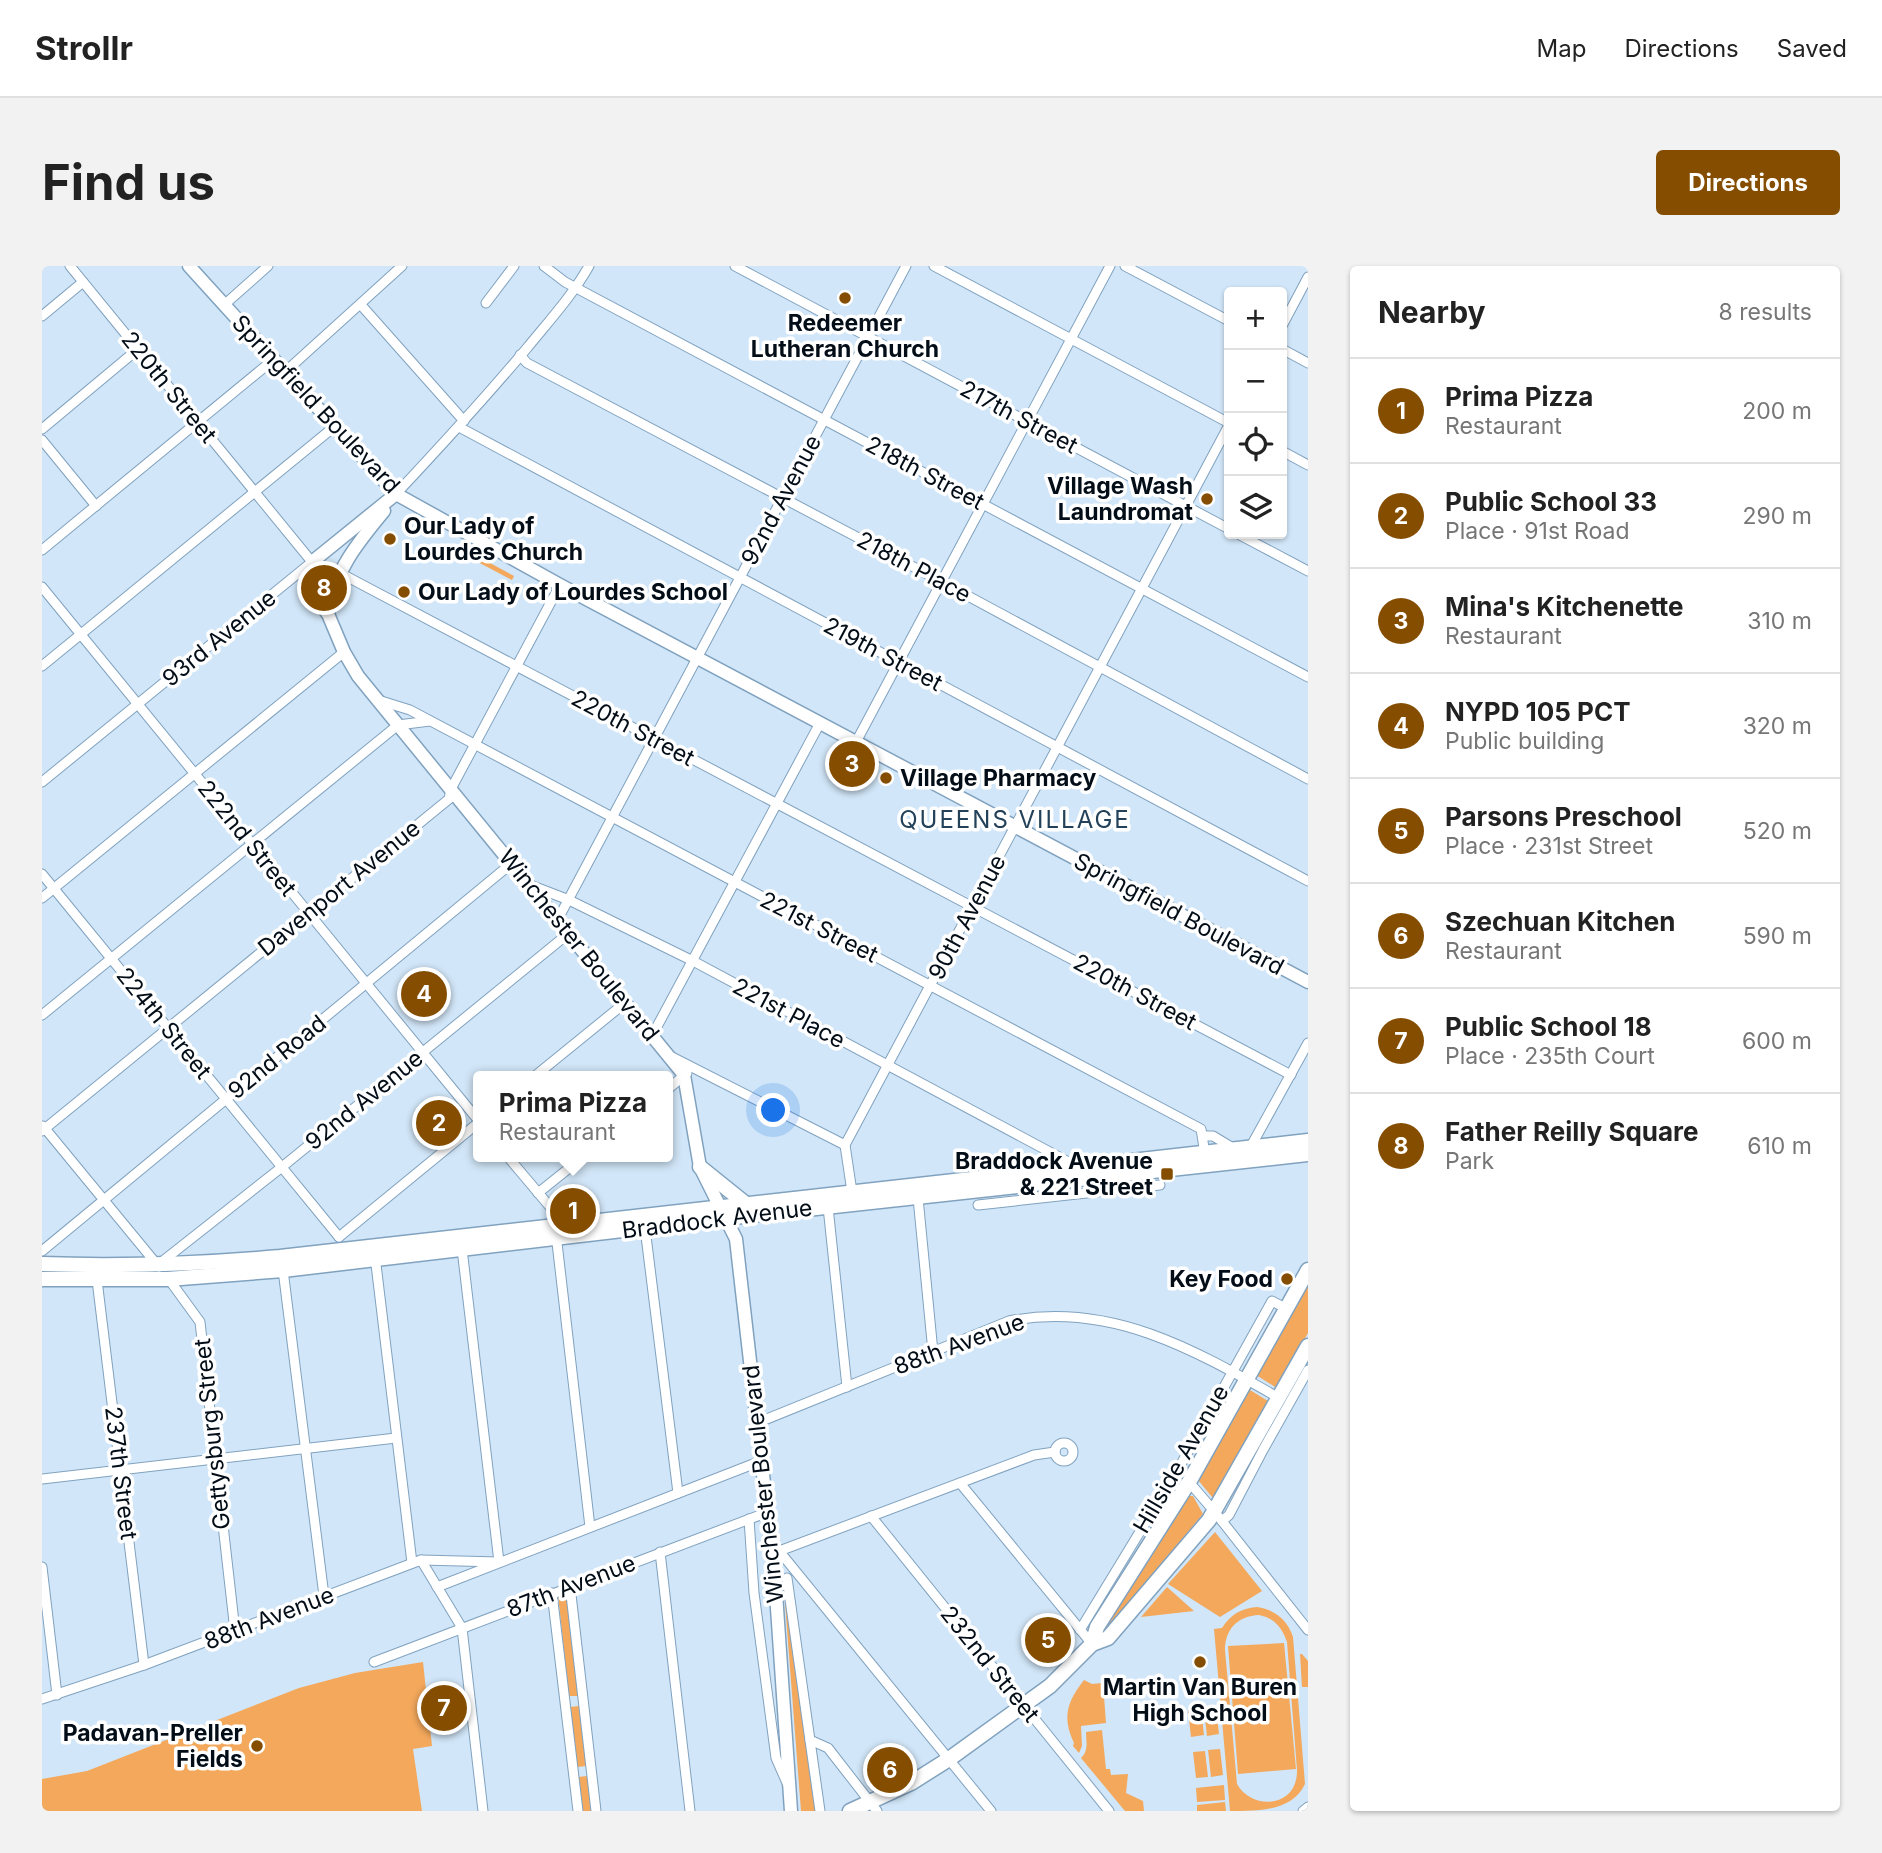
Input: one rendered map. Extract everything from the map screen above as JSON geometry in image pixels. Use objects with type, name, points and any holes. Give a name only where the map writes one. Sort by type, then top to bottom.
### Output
[{"type":"main road","name":"Springfield Boulevard","points":[[189,266],[396,494],[697,658],[1308,982]]},
{"type":"main road","name":"93rd Avenue","points":[[312,562],[396,494]]},
{"type":"main road","name":"93rd Avenue","points":[[328,614],[330,596],[340,573],[363,536],[396,494]]},
{"type":"main road","name":"Winchester Boulevard","points":[[312,562],[318,597],[358,676],[671,1056],[689,1071],[699,1167],[736,1239],[761,1461],[781,1579],[791,1811]]},
{"type":"main road","name":"Braddock Avenue","points":[[42,1279],[168,1279],[283,1270],[375,1252],[722,1213],[828,1207],[976,1191],[1246,1153],[1308,1141]]},
{"type":"main road","name":"Braddock Avenue","points":[[42,1264],[212,1263],[339,1243],[375,1252],[462,1249],[556,1232],[645,1228],[722,1213],[746,1205],[852,1192],[976,1191],[1047,1170],[1205,1154],[1308,1154]]},
{"type":"main road","points":[[699,1167],[746,1205]]},
{"type":"main road","name":"Hillside Avenue","points":[[1092,1644],[1097,1627],[1189,1482],[1308,1270]]},
{"type":"main road","name":"Hillside Avenue","points":[[850,1811],[874,1807],[949,1759],[1025,1706],[1065,1673],[1092,1644],[1108,1638],[1209,1520],[1218,1516],[1308,1346]]},
{"type":"street","name":"220th Street","points":[[70,266],[312,562],[340,573],[1291,1076]]},
{"type":"street","points":[[224,305],[268,266]]},
{"type":"street","points":[[285,372],[402,266]]},
{"type":"street","points":[[486,303],[514,266]]},
{"type":"street","name":"218th Street","points":[[544,266],[565,282],[1308,677]]},
{"type":"street","name":"93rd Avenue","points":[[396,494],[461,424],[577,288],[589,266]]},
{"type":"street","name":"217th Street","points":[[735,266],[1224,526]]},
{"type":"street","name":"92nd Avenue","points":[[558,919],[906,266]]},
{"type":"street","points":[[934,266],[1224,421]]},
{"type":"street","points":[[856,742],[1110,266]]},
{"type":"street","points":[[1125,266],[1224,318]]},
{"type":"street","points":[[1287,317],[1308,277]]},
{"type":"street","points":[[42,316],[83,282]]},
{"type":"street","name":"219th Street","points":[[361,305],[461,424],[739,578],[1308,881]]},
{"type":"street","points":[[42,429],[138,349]]},
{"type":"street","points":[[1284,350],[1308,363]]},
{"type":"street","name":"218th Place","points":[[520,355],[527,363],[784,497],[1308,779]]},
{"type":"street","points":[[42,550],[273,360]]},
{"type":"street","points":[[42,666],[334,426]]},
{"type":"street","name":"90th Avenue","points":[[845,1145],[1224,434]]},
{"type":"street","points":[[42,440],[96,506]]},
{"type":"street","points":[[1287,454],[1308,465]]},
{"type":"street","points":[[1247,539],[1308,571]]},
{"type":"street","name":"93rd Avenue","points":[[42,782],[312,562]]},
{"type":"street","name":"Davenport Avenue","points":[[43,1128],[449,799],[451,789],[561,585]]},
{"type":"street","name":"222nd Street","points":[[42,587],[473,1116]]},
{"type":"street","points":[[42,898],[344,652]]},
{"type":"street","name":"221st Street","points":[[377,699],[410,710],[611,819],[1201,1129],[1203,1136],[1213,1136],[1246,1153]]},
{"type":"street","points":[[42,1015],[398,725],[430,721]]},
{"type":"street","points":[[653,1034],[820,723]]},
{"type":"street","name":"92nd Road","points":[[42,1251],[512,863]]},
{"type":"street","name":"224th Street","points":[[42,874],[282,1167],[339,1243]]},
{"type":"street","name":"221st Place","points":[[530,886],[569,900],[693,961],[1078,1167]]},
{"type":"street","name":"92nd Avenue","points":[[158,1265],[569,933]]},
{"type":"street","points":[[541,1071],[626,1002]]},
{"type":"street","points":[[1246,1153],[1308,1043]]},
{"type":"street","points":[[673,1083],[689,1071],[845,1145],[852,1192]]},
{"type":"street","points":[[339,1243],[473,1126]]},
{"type":"street","name":"Gettysburg Street","points":[[43,1128],[158,1265],[200,1322],[235,1631]]},
{"type":"street","points":[[1203,1136],[1205,1154]]},
{"type":"street","points":[[1044,1149],[1047,1170]]},
{"type":"street","points":[[512,1162],[551,1208],[590,1527]]},
{"type":"street","points":[[538,1193],[577,1162]]},
{"type":"street","name":"Braddock Avenue","points":[[976,1191],[1160,1185]]},
{"type":"street","points":[[918,1198],[933,1352]]},
{"type":"street","points":[[828,1207],[847,1387]]},
{"type":"street","points":[[645,1228],[678,1493]]},
{"type":"street","points":[[462,1249],[499,1562]]},
{"type":"street","points":[[375,1252],[396,1438],[416,1562],[437,1587],[462,1628],[483,1811]]},
{"type":"street","points":[[283,1270],[324,1596]]},
{"type":"street","name":"237th Street","points":[[97,1280],[145,1665]]},
{"type":"street","name":"Hillside Avenue","points":[[1080,1630],[1181,1466],[1272,1301],[1287,1309]]},
{"type":"street","name":"88th Avenue","points":[[757,1423],[1009,1321],[1051,1315],[1105,1321],[1157,1335],[1195,1351],[1279,1398]]},
{"type":"street","name":"Hillside Avenue","points":[[1218,1516],[1229,1515],[1308,1370]]},
{"type":"street","points":[[42,1479],[396,1438]]},
{"type":"street","points":[[991,1811],[800,1576],[774,1549],[1034,1455],[1055,1452]]},
{"type":"street","name":"88th Avenue","points":[[437,1587],[761,1461]]},
{"type":"street","points":[[1189,1482],[1308,1630]]},
{"type":"street","points":[[960,1483],[1092,1644]]},
{"type":"street","name":"87th Avenue","points":[[374,1662],[768,1512]]},
{"type":"street","name":"232nd Street","points":[[871,1516],[1109,1811]]},
{"type":"street","name":"Winchester Boulevard","points":[[750,1519],[754,1593],[776,1758],[789,1788]]},
{"type":"street","points":[[660,1552],[690,1811]]},
{"type":"street","name":"88th Avenue","points":[[42,1699],[145,1665],[416,1562],[499,1562]]},
{"type":"street","points":[[42,1567],[57,1695]]},
{"type":"street","points":[[781,1579],[800,1576]]},
{"type":"street","name":"Winchester Boulevard","points":[[781,1579],[820,1811]]},
{"type":"street","points":[[570,1586],[596,1811]]},
{"type":"street","points":[[552,1593],[578,1811]]},
{"type":"street","points":[[565,1700],[583,1698]]},
{"type":"street","points":[[810,1740],[828,1748],[874,1807]]},
{"type":"street","points":[[573,1772],[592,1770]]},
{"type":"street","points":[[1303,1811],[1308,1807]]},
{"type":"shaded area","points":[[460,547],[514,576],[512,580],[457,551]]},
{"type":"shaded area","points":[[1308,1284],[1308,1333],[1275,1387],[1256,1375]]},
{"type":"shaded area","points":[[1250,1390],[1268,1401],[1268,1404],[1215,1497],[1212,1497],[1198,1480]]},
{"type":"shaded area","points":[[1188,1496],[1193,1496],[1203,1514],[1103,1634],[1100,1633]]},
{"type":"shaded area","points":[[1215,1532],[1262,1591],[1220,1617],[1168,1584]]},
{"type":"shaded area","points":[[1167,1587],[1194,1611],[1141,1617]]},
{"type":"shaded area","points":[[784,1590],[816,1811],[801,1811]]},
{"type":"shaded area","points":[[566,1592],[578,1696],[569,1696],[558,1595]]},
{"type":"shaded area","points":[[1257,1607],[1280,1616],[1293,1637],[1305,1784],[1292,1800],[1274,1808],[1230,1811],[1214,1629],[1222,1628],[1237,1613]],"holes":[[[1259,1615],[1277,1624],[1287,1642],[1297,1770],[1290,1792],[1273,1801],[1253,1799],[1237,1784],[1225,1650],[1227,1636],[1234,1625],[1245,1618]]]},
{"type":"shaded area","points":[[1284,1643],[1296,1769],[1238,1774],[1228,1646]]},
{"type":"shaded area","points":[[1300,1654],[1308,1661],[1308,1687],[1302,1687]]},
{"type":"shaded area","name":"Padavan-Preller Fields","points":[[423,1662],[432,1746],[413,1749],[422,1811],[42,1811],[42,1779],[87,1771],[299,1688],[355,1673]]},
{"type":"shaded area","points":[[1084,1680],[1092,1684],[1103,1683],[1106,1723],[1081,1726],[1082,1746],[1079,1753],[1073,1746],[1067,1717],[1070,1703]]},
{"type":"shaded area","points":[[579,1706],[586,1766],[577,1767],[570,1707]]},
{"type":"shaded area","points":[[1216,1708],[1219,1734],[1207,1736],[1204,1709]]},
{"type":"shaded area","points":[[1201,1709],[1204,1735],[1191,1737],[1188,1710]]},
{"type":"shaded area","points":[[1102,1730],[1106,1769],[1110,1769],[1111,1775],[1128,1774],[1126,1793],[1143,1801],[1144,1811],[1125,1811],[1081,1758],[1086,1749],[1086,1732]]},
{"type":"shaded area","points":[[1220,1749],[1223,1775],[1211,1777],[1208,1750]]},
{"type":"shaded area","points":[[1205,1751],[1208,1777],[1196,1778],[1193,1752]]},
{"type":"shaded area","points":[[587,1776],[591,1811],[581,1811],[578,1777]]},
{"type":"shaded area","points":[[1224,1785],[1225,1800],[1197,1802],[1196,1788]]},
{"type":"shaded area","points":[[1225,1802],[1226,1811],[1197,1811],[1197,1805]]},
{"type":"place","name":"Redeemer Lutheran Church","points":[[845,298]]},
{"type":"place","name":"Village Wash Laundromat","points":[[1207,499]]},
{"type":"place","name":"Our Lady of Lourdes Church","points":[[390,539]]},
{"type":"place","name":"Father Reilly Square","points":[[324,588]]},
{"type":"place","name":"Our Lady of Lourdes School","points":[[404,592]]},
{"type":"place","name":"Mina's Kitchenette","points":[[852,764]]},
{"type":"place","name":"Village Pharmacy","points":[[886,778]]},
{"type":"place","name":"NYPD 105 PCT","points":[[424,994]]},
{"type":"place","name":"Public School 33","points":[[439,1123]]},
{"type":"place","name":"Braddock Avenue & 221 Street","points":[[1167,1174]]},
{"type":"place","name":"Prima Pizza","points":[[573,1211]]},
{"type":"place","name":"Key Food","points":[[1287,1279]]},
{"type":"place","name":"Parsons Preschool","points":[[1048,1640]]},
{"type":"place","name":"Martin Van Buren High School","points":[[1200,1662]]},
{"type":"place","name":"Public School 18","points":[[444,1708]]},
{"type":"place","name":"Padavan-Preller Fields","points":[[257,1746]]},
{"type":"place","name":"Szechuan Kitchen","points":[[890,1770]]},
{"type":"district","name":"QUEENS VILLAGE","points":[[1015,820]]}]
